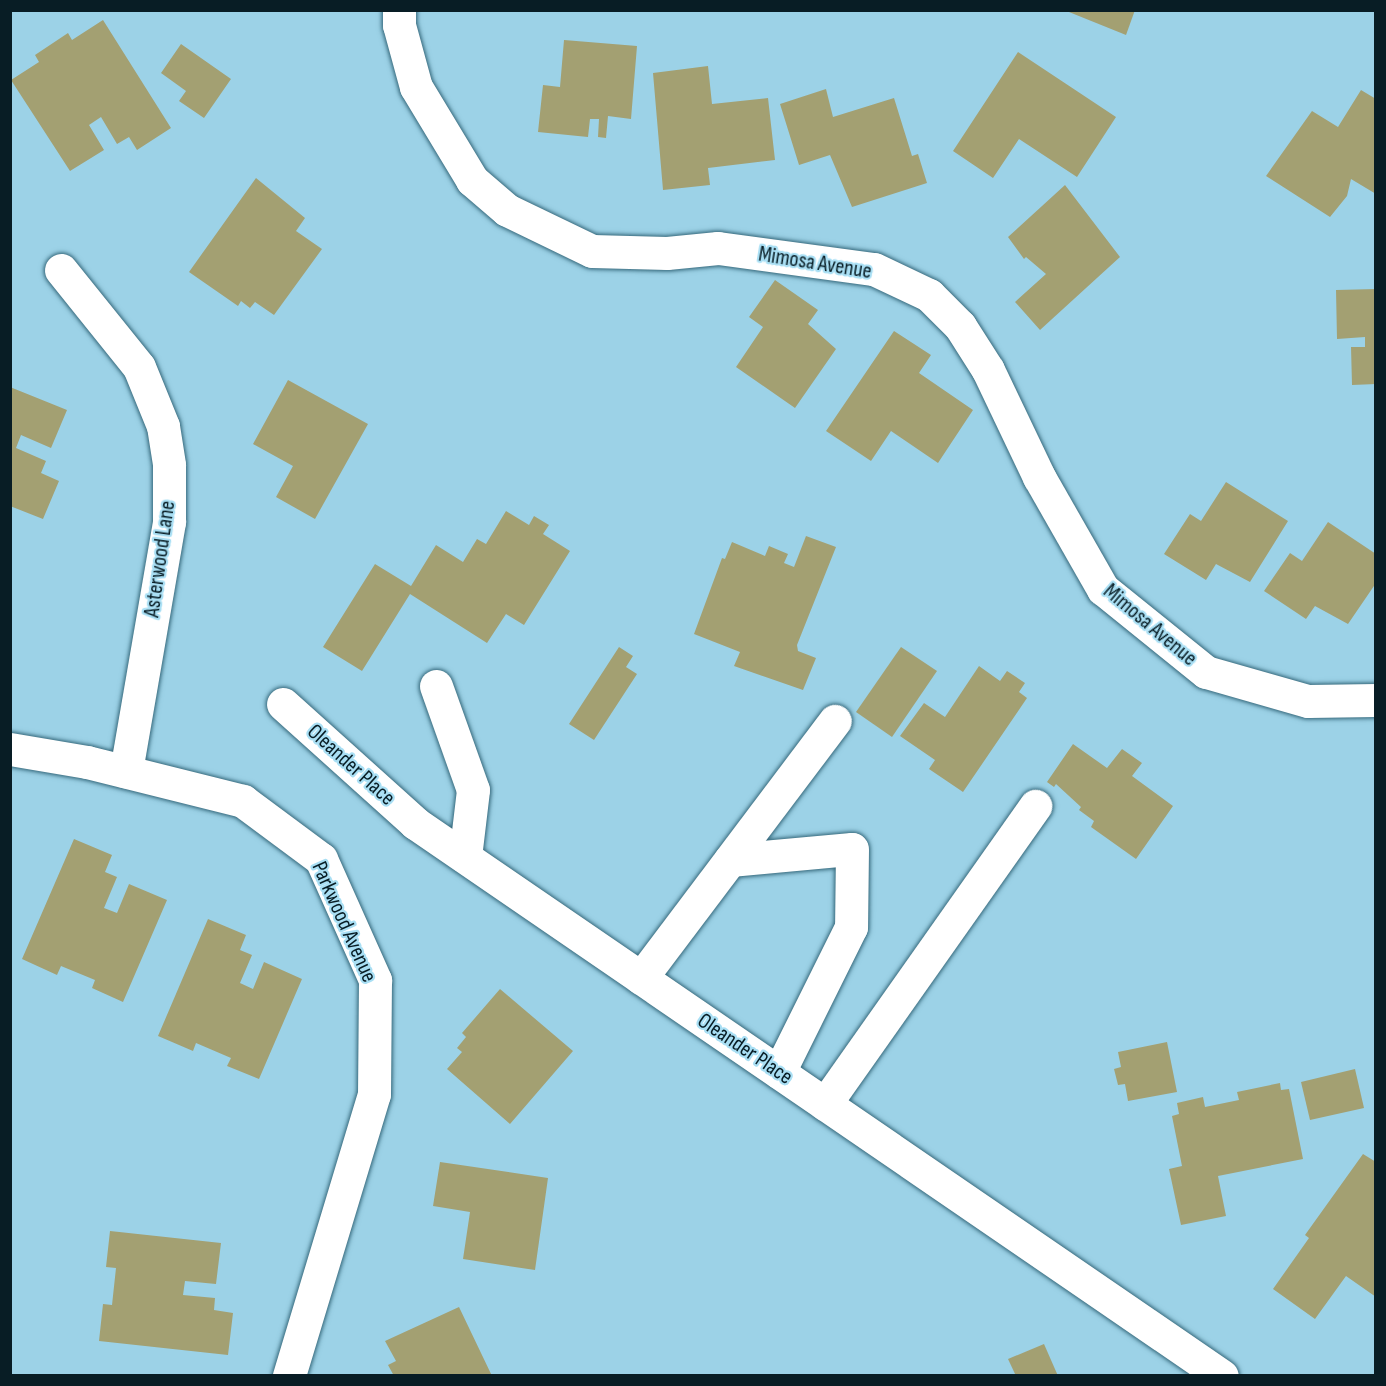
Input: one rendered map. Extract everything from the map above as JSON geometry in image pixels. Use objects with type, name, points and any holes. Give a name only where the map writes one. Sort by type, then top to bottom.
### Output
[{"type":"street","name":"Mimosa Avenue","points":[[399,10],[399,25],[416,87],[472,180],[507,210],[592,251],[667,253],[718,248],[874,269],[929,295],[960,326],[988,370],[1039,477],[1103,589],[1206,672],[1308,701],[1376,700]]},
{"type":"street","name":"Asterwood Lane","points":[[61,270],[139,367],[164,426],[170,465],[169,522],[126,771]]},
{"type":"street","points":[[436,686],[473,790],[465,857]]},
{"type":"street","name":"Oleander Place","points":[[283,704],[416,823],[1222,1376]]},
{"type":"street","points":[[641,978],[835,721]]},
{"type":"street","name":"Parkwood Avenue","points":[[10,749],[126,771],[243,801],[321,859],[375,980],[374,1094],[289,1376]]},
{"type":"street","points":[[825,1104],[1035,806]]},
{"type":"street","points":[[730,860],[852,849],[851,927],[779,1072]]},
{"type":"building","points":[[1064,10],[1135,10],[1126,35]]},
{"type":"building","points":[[103,20],[171,128],[137,150],[129,137],[117,144],[101,117],[89,125],[104,150],[70,171],[11,80],[39,62],[35,55],[68,33],[72,40]]},
{"type":"building","points":[[564,40],[637,46],[631,119],[608,116],[606,138],[598,137],[599,119],[590,119],[588,137],[538,132],[543,85],[560,87]]},
{"type":"building","points":[[181,44],[231,79],[204,118],[179,101],[186,91],[161,73]]},
{"type":"building","points":[[1018,52],[1116,117],[1077,177],[1019,139],[993,178],[953,151]]},
{"type":"building","points":[[708,66],[712,104],[768,98],[775,160],[708,168],[710,185],[663,190],[653,73]]},
{"type":"building","points":[[826,89],[833,117],[894,98],[912,156],[918,154],[927,183],[852,207],[830,155],[799,165],[780,104]]},
{"type":"building","points":[[1361,90],[1376,99],[1376,194],[1351,179],[1347,196],[1330,217],[1266,176],[1312,111],[1338,127]]},
{"type":"building","points":[[256,178],[305,218],[296,231],[322,249],[274,315],[255,302],[250,308],[241,301],[238,306],[189,272]]},
{"type":"building","points":[[1065,185],[1120,257],[1040,330],[1015,302],[1046,274],[1026,257],[1024,259],[1008,237]]},
{"type":"building","points":[[775,280],[818,310],[808,324],[836,349],[795,408],[736,367],[763,327],[749,317]]},
{"type":"building","points":[[1376,289],[1376,384],[1352,385],[1351,347],[1365,347],[1365,337],[1337,339],[1336,290]]},
{"type":"building","points":[[894,331],[931,355],[919,373],[973,410],[938,463],[891,431],[871,461],[826,431]]},
{"type":"building","points":[[288,380],[368,424],[315,519],[276,497],[293,466],[253,444]]},
{"type":"building","points":[[10,387],[67,410],[51,448],[21,435],[16,448],[46,461],[41,473],[59,481],[43,519],[10,506]]},
{"type":"building","points":[[1226,482],[1288,521],[1250,582],[1216,564],[1206,580],[1164,554],[1190,514],[1201,521]]},
{"type":"building","points":[[506,511],[529,525],[534,516],[549,525],[543,534],[570,551],[524,625],[506,614],[487,643],[410,594],[362,671],[323,647],[375,564],[411,586],[436,545],[463,562],[477,539],[486,544]]},
{"type":"building","points":[[1328,522],[1376,554],[1376,583],[1348,624],[1315,606],[1306,619],[1264,591],[1290,553],[1302,561]]},
{"type":"building","points":[[806,536],[836,547],[797,645],[798,651],[816,658],[803,690],[734,666],[740,652],[694,634],[722,558],[725,559],[732,542],[765,556],[769,546],[788,554],[784,563],[794,567]]},
{"type":"building","points":[[619,647],[633,656],[626,667],[637,674],[594,740],[569,724]]},
{"type":"building","points":[[901,647],[937,671],[892,737],[856,712]]},
{"type":"building","points":[[979,666],[1000,681],[1007,671],[1025,683],[1019,692],[1027,698],[963,792],[929,769],[935,760],[900,736],[924,703],[945,717]]},
{"type":"building","points":[[1073,744],[1107,768],[1122,749],[1142,763],[1132,776],[1173,806],[1136,859],[1091,827],[1094,821],[1079,810],[1081,807],[1056,784],[1054,787],[1047,782]]},
{"type":"building","points":[[74,839],[112,855],[105,872],[117,877],[104,908],[117,913],[129,884],[167,900],[123,1002],[92,988],[95,980],[61,966],[57,975],[22,959]]},
{"type":"building","points":[[208,919],[246,935],[240,950],[252,955],[240,983],[253,989],[264,962],[302,979],[259,1079],[227,1066],[231,1058],[196,1043],[193,1051],[158,1036]]},
{"type":"building","points":[[500,989],[573,1051],[510,1124],[447,1069],[462,1052],[457,1048],[466,1037],[462,1033]]},
{"type":"building","points":[[1167,1042],[1177,1092],[1128,1101],[1125,1084],[1118,1085],[1114,1069],[1121,1067],[1118,1052]]},
{"type":"building","points":[[1355,1069],[1364,1108],[1310,1120],[1301,1082]]},
{"type":"building","points":[[1280,1083],[1281,1090],[1289,1089],[1303,1159],[1218,1176],[1226,1216],[1181,1225],[1169,1169],[1182,1166],[1172,1116],[1179,1114],[1177,1103],[1203,1097],[1205,1107],[1239,1100],[1237,1092]]},
{"type":"building","points":[[1363,1154],[1376,1162],[1376,1297],[1346,1276],[1315,1319],[1273,1289],[1309,1238],[1305,1235]]},
{"type":"building","points":[[440,1162],[548,1178],[535,1270],[463,1259],[470,1212],[433,1206]]},
{"type":"building","points":[[110,1231],[221,1243],[216,1284],[185,1281],[183,1295],[215,1298],[214,1310],[233,1313],[228,1355],[99,1341],[103,1304],[112,1305],[116,1268],[106,1267]]},
{"type":"building","points":[[459,1307],[492,1376],[394,1376],[388,1365],[396,1361],[385,1341]]},
{"type":"building","points":[[1044,1344],[1058,1376],[1016,1376],[1008,1359]]}]
